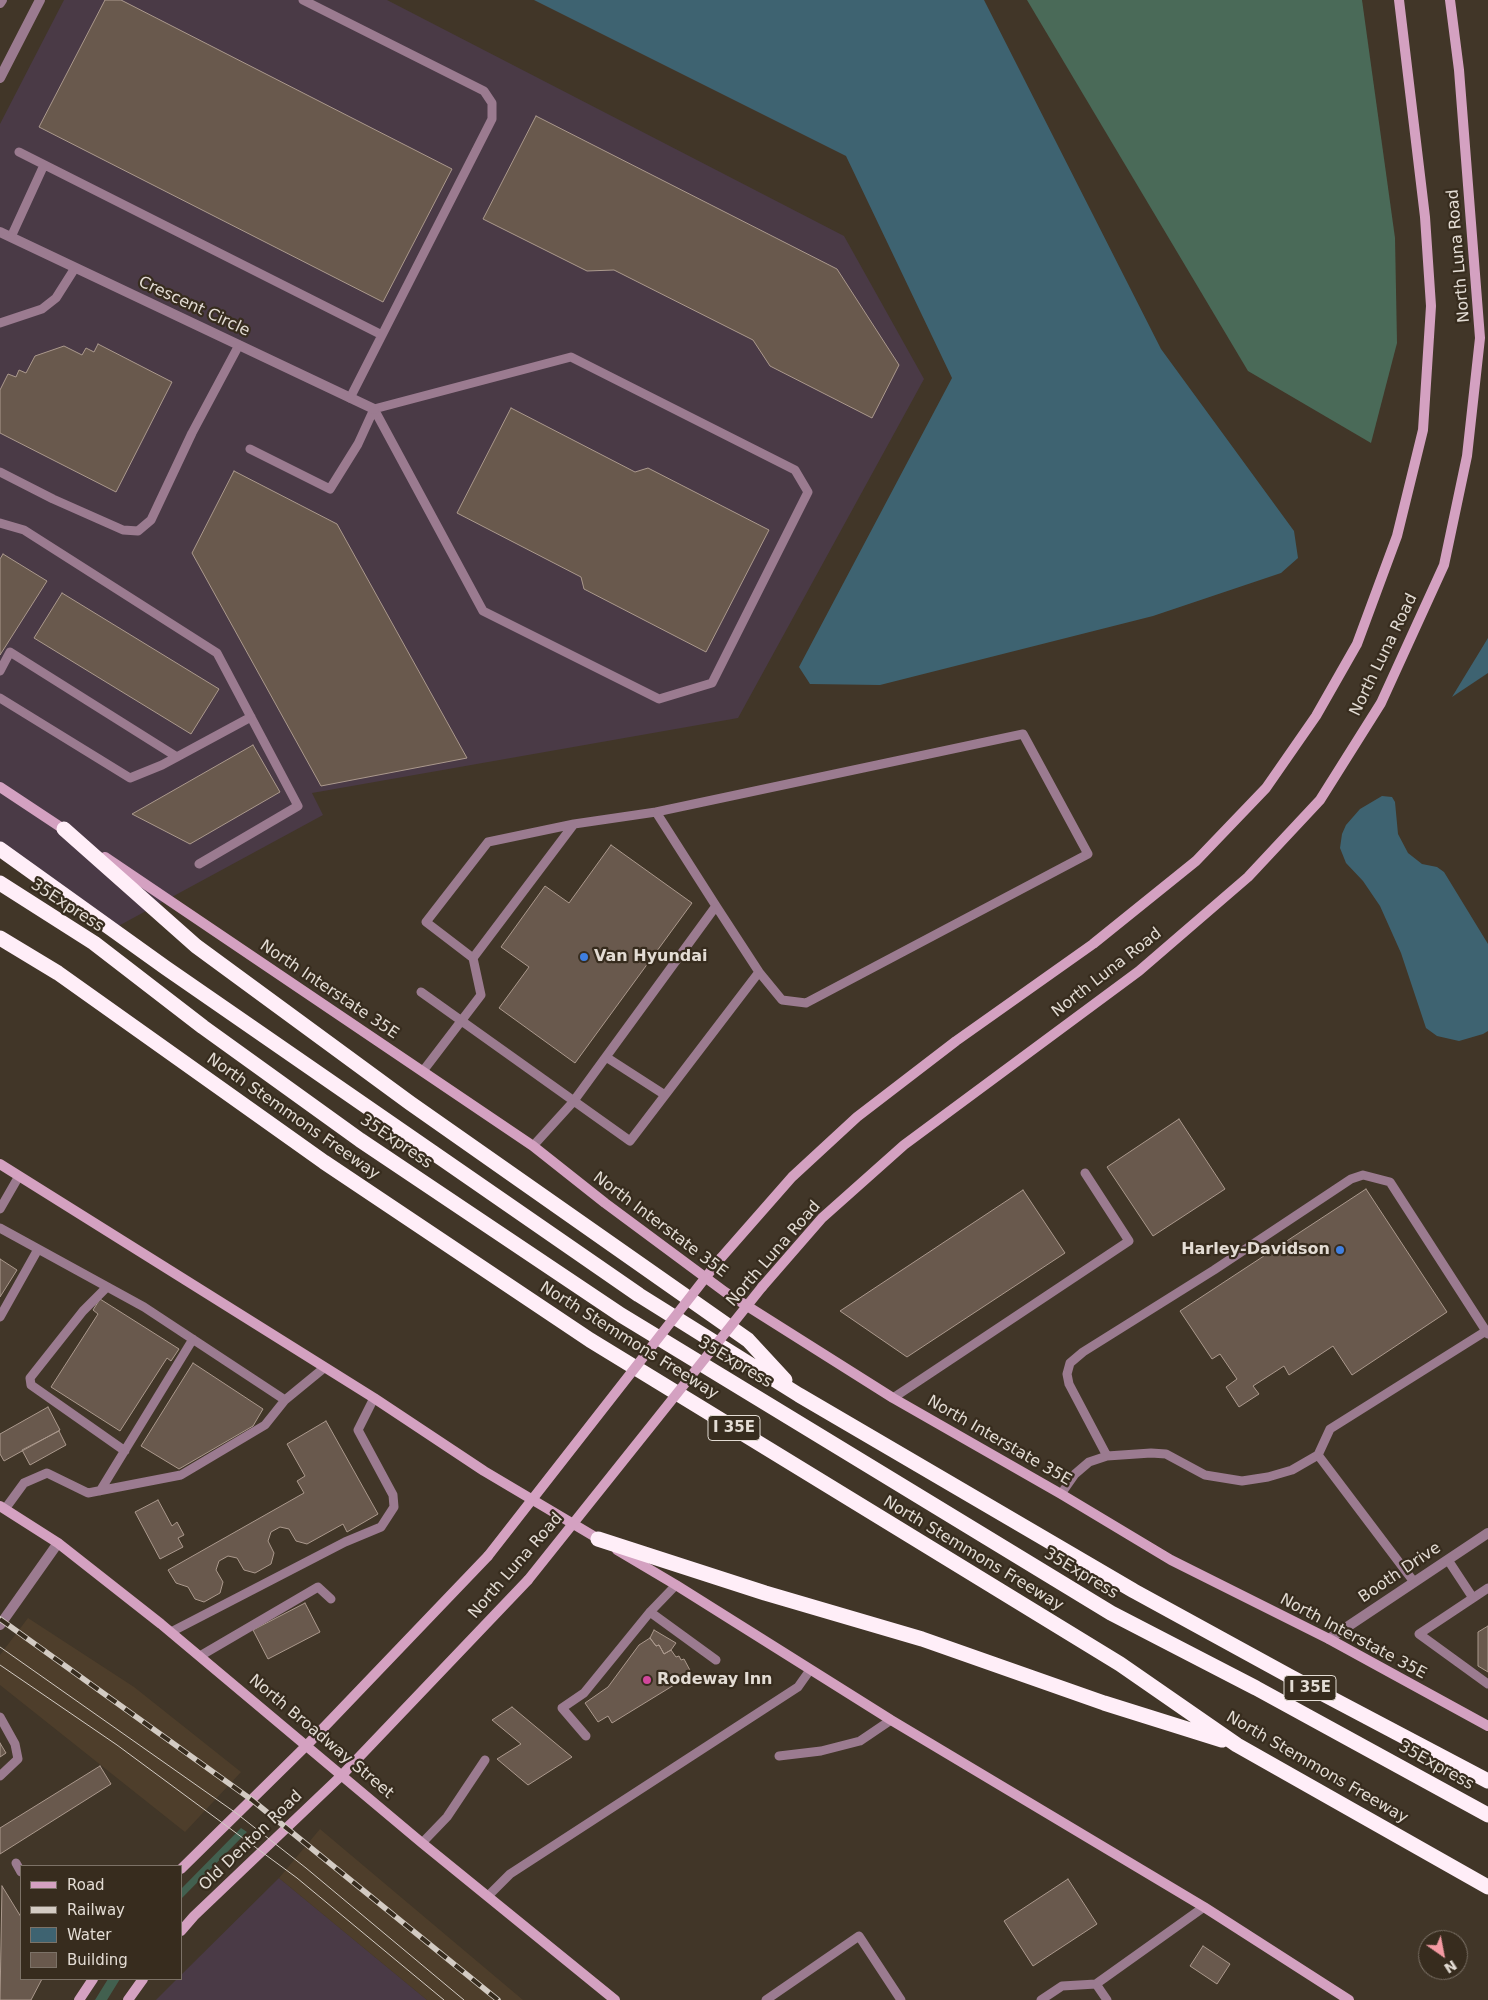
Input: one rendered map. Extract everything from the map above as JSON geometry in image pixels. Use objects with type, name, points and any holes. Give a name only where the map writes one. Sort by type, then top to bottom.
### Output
[{"type":"highway","points":[[64,830],[196,946],[410,1103],[748,1340],[799,1395]]},
{"type":"highway","name":"I 35E","points":[[0,849],[190,984],[630,1289],[799,1395],[1134,1591],[1291,1677],[1488,1781]]},
{"type":"highway","name":"35Express","points":[[0,883],[94,943],[203,1027],[360,1140],[622,1315],[1111,1613],[1256,1688],[1488,1814]]},
{"type":"highway","name":"North Stemmons Freeway","points":[[0,938],[58,973],[324,1162],[590,1340],[1120,1664],[1238,1745],[1488,1887]]},
{"type":"highway","points":[[598,1539],[765,1593],[922,1639],[1104,1703],[1238,1745]]},
{"type":"main road","name":"North Luna Road","points":[[308,1745],[488,1556],[720,1259],[792,1177],[858,1117],[956,1041],[1093,944],[1196,861],[1266,788],[1316,716],[1357,644],[1397,536],[1423,430],[1432,306],[1425,217],[1400,0]]},
{"type":"main road","name":"North Luna Road","points":[[342,1774],[528,1580],[762,1287],[822,1218],[904,1145],[1139,971],[1248,876],[1320,800],[1381,703],[1444,565],[1467,456],[1480,338],[1459,70],[1450,0]]},
{"type":"main road","name":"North Interstate 35E","points":[[0,787],[533,1146],[605,1203],[725,1292],[893,1398],[1061,1494],[1171,1560],[1329,1639],[1488,1726]]},
{"type":"main road","points":[[0,1164],[374,1398],[484,1471],[676,1585],[891,1720],[1204,1907],[1349,2000]]},
{"type":"main road","name":"North Broadway Street","points":[[3,1508],[58,1543],[171,1632],[308,1745],[422,1843],[489,1895],[615,2000]]},
{"type":"main road","name":"Old Denton Road","points":[[182,1869],[308,1745]]},
{"type":"main road","name":"Old Denton Road","points":[[182,1930],[194,1916],[342,1774]]},
{"type":"main road","points":[[79,2000],[92,1980]]},
{"type":"main road","points":[[128,2000],[142,1980]]},
{"type":"street","points":[[0,4],[2,0]]},
{"type":"street","points":[[0,78],[40,0]]},
{"type":"street","name":"Crescent Circle","points":[[0,232],[374,409]]},
{"type":"street","name":"Booth Drive","points":[[1329,1639],[1488,1533]]},
{"type":"street","points":[[0,1625],[58,1543]]},
{"type":"lane","points":[[303,0],[484,91],[492,103],[492,119],[350,398]]},
{"type":"lane","points":[[19,152],[382,335]]},
{"type":"lane","points":[[11,237],[44,165]]},
{"type":"lane","points":[[0,323],[42,309],[56,298],[75,268]]},
{"type":"lane","points":[[0,472],[53,499],[123,530],[138,530],[151,520],[192,433],[239,346]]},
{"type":"lane","points":[[571,357],[795,470],[808,492],[712,683],[659,699],[483,611],[374,409],[571,357]]},
{"type":"lane","points":[[250,449],[330,489],[358,444],[374,409]]},
{"type":"lane","points":[[0,523],[24,530],[217,653],[298,806],[199,864]]},
{"type":"lane","points":[[0,671],[10,652],[177,757]]},
{"type":"lane","points":[[0,698],[130,778],[177,757],[251,717]]},
{"type":"lane","points":[[423,1071],[480,995],[473,958],[426,922],[488,842],[574,824],[656,812],[1023,734],[1088,854],[806,1002],[782,1000],[758,972],[656,812]]},
{"type":"lane","points":[[473,958],[574,824]]},
{"type":"lane","points":[[533,1146],[573,1102],[716,906]]},
{"type":"lane","points":[[421,992],[460,1022],[630,1141],[758,972]]},
{"type":"lane","points":[[606,1057],[665,1095]]},
{"type":"lane","points":[[893,1398],[1129,1241],[1085,1173]]},
{"type":"lane","points":[[1061,1494],[1075,1474],[1089,1462],[1107,1456],[1166,1454],[1205,1475],[1242,1481],[1268,1477],[1292,1470],[1318,1455],[1330,1429],[1487,1332],[1390,1182],[1363,1175],[1351,1179],[1214,1270],[1083,1352],[1070,1363],[1067,1374],[1069,1384],[1107,1456]]},
{"type":"lane","points":[[0,1209],[19,1176]]},
{"type":"lane","points":[[0,1228],[37,1251],[144,1307],[285,1400]]},
{"type":"lane","points":[[0,1317],[37,1251]]},
{"type":"lane","points":[[107,1287],[83,1311],[30,1378],[30,1385],[125,1451]]},
{"type":"lane","points":[[100,1491],[193,1339]]},
{"type":"lane","points":[[3,1508],[24,1483],[47,1473],[88,1493],[181,1475],[265,1425],[285,1400],[324,1368]]},
{"type":"lane","points":[[171,1632],[345,1542],[380,1527],[394,1507],[393,1495],[358,1430],[374,1398]]},
{"type":"lane","points":[[1318,1455],[1414,1582]]},
{"type":"lane","points":[[1448,1560],[1473,1598]]},
{"type":"lane","points":[[586,1736],[562,1708],[584,1693],[650,1612],[676,1585]]},
{"type":"lane","points":[[200,1656],[318,1587],[332,1599]]},
{"type":"lane","points":[[1488,1588],[1419,1634],[1488,1684]]},
{"type":"lane","points":[[650,1612],[716,1660]]},
{"type":"lane","points":[[489,1895],[510,1874],[798,1687],[810,1670]]},
{"type":"lane","points":[[0,1716],[15,1744],[18,1759],[0,1776]]},
{"type":"lane","points":[[779,1756],[821,1751],[860,1741],[891,1720]]},
{"type":"lane","points":[[422,1843],[447,1817],[485,1760]]},
{"type":"lane","points":[[16,1863],[20,1870]]},
{"type":"lane","points":[[1041,2000],[1062,1986],[1096,1984],[1204,1907]]},
{"type":"lane","points":[[766,2000],[859,1936],[901,2000]]},
{"type":"lane","points":[[1096,1984],[1106,2000]]},
{"type":"shaded area","points":[[64,0],[387,0],[844,236],[924,379],[738,718],[312,793],[323,815],[111,930],[0,857],[0,124]]},
{"type":"shaded area","points":[[28,1618],[134,1687],[241,1772],[185,1832],[0,1685],[0,1655]]},
{"type":"shaded area","points":[[320,1829],[523,2000],[427,2000],[279,1878]]},
{"type":"shaded area","points":[[279,1878],[427,2000],[156,2000],[176,1980],[182,1980],[182,1974]]},
{"type":"green space","points":[[1027,0],[1362,0],[1395,238],[1397,343],[1371,443],[1248,371]]},
{"type":"green space","points":[[241,1828],[247,1832],[182,1898],[182,1888]]},
{"type":"green space","points":[[107,1980],[119,1980],[107,2000],[95,2000]]},
{"type":"water","points":[[534,0],[984,0],[1161,349],[1294,531],[1298,558],[1281,573],[1153,616],[880,685],[810,684],[799,667],[952,378],[846,156]]},
{"type":"water","points":[[1488,638],[1488,673],[1452,697]]},
{"type":"water","points":[[1382,796],[1392,797],[1395,802],[1398,834],[1408,853],[1422,864],[1437,867],[1444,872],[1488,944],[1488,1031],[1483,1034],[1459,1041],[1437,1036],[1426,1028],[1401,953],[1380,906],[1363,881],[1346,863],[1340,848],[1342,834],[1346,825],[1360,809]]},
{"type":"building","points":[[105,0],[121,0],[452,169],[383,302],[39,127]]},
{"type":"building","points":[[536,116],[837,269],[899,365],[872,418],[770,366],[753,340],[614,270],[587,271],[483,219]]},
{"type":"building","points":[[98,344],[172,382],[116,492],[0,433],[0,390],[8,374],[16,377],[19,370],[26,373],[35,356],[64,346],[82,355],[86,348],[94,352]]},
{"type":"building","points":[[511,408],[635,472],[648,468],[769,530],[706,652],[584,589],[581,577],[457,513]]},
{"type":"building","points":[[234,471],[337,524],[467,758],[321,786],[192,553]]},
{"type":"building","points":[[3,554],[47,581],[0,655],[0,559]]},
{"type":"building","points":[[62,593],[219,689],[191,734],[34,638]]},
{"type":"building","points":[[253,745],[280,792],[190,844],[132,814]]},
{"type":"building","name":"Van Hyundai","points":[[611,845],[692,903],[575,1063],[499,1008],[529,967],[501,947],[545,886],[569,903]]},
{"type":"building","points":[[1179,1119],[1225,1189],[1153,1236],[1107,1167]]},
{"type":"building","name":"Harley-Davidson","points":[[1366,1189],[1447,1312],[1352,1375],[1333,1346],[1289,1375],[1284,1366],[1253,1386],[1259,1394],[1239,1407],[1226,1387],[1237,1379],[1220,1354],[1212,1359],[1180,1311]]},
{"type":"building","points":[[1023,1190],[1065,1253],[907,1357],[840,1311]]},
{"type":"building","points":[[0,1259],[17,1270],[0,1297]]},
{"type":"building","points":[[100,1299],[179,1349],[171,1361],[167,1358],[120,1431],[51,1387],[98,1314],[93,1310]]},
{"type":"building","points":[[193,1363],[263,1409],[253,1426],[179,1469],[141,1446]]},
{"type":"building","points":[[48,1407],[60,1430],[4,1461],[0,1454],[0,1434]]},
{"type":"building","points":[[326,1421],[378,1514],[347,1532],[343,1524],[307,1544],[296,1541],[289,1529],[280,1527],[271,1532],[268,1541],[274,1553],[271,1564],[255,1573],[244,1570],[237,1558],[228,1556],[219,1561],[216,1570],[223,1582],[220,1593],[204,1602],[195,1599],[188,1587],[176,1583],[168,1570],[304,1493],[297,1481],[305,1476],[287,1444]]},
{"type":"building","points":[[59,1431],[66,1445],[30,1465],[22,1450]]},
{"type":"building","points":[[158,1500],[172,1526],[177,1522],[184,1535],[178,1538],[183,1547],[160,1559],[135,1512]]},
{"type":"building","points":[[305,1603],[320,1632],[268,1659],[253,1630]]},
{"type":"building","points":[[1488,1626],[1488,1672],[1478,1666],[1478,1632]]},
{"type":"building","points":[[654,1630],[676,1643],[671,1650],[664,1654],[659,1645],[656,1646],[650,1638]]},
{"type":"building","name":"Rodeway Inn","points":[[650,1638],[656,1646],[659,1645],[664,1654],[671,1650],[676,1657],[679,1656],[681,1660],[684,1659],[692,1674],[612,1723],[608,1716],[598,1722],[585,1703],[608,1687],[639,1645]]},
{"type":"building","points":[[512,1707],[572,1757],[528,1785],[497,1759],[521,1744],[492,1720]]},
{"type":"building","points":[[0,1743],[6,1753],[0,1757]]},
{"type":"building","points":[[100,1766],[111,1784],[0,1854],[0,1828]]},
{"type":"building","points":[[1068,1879],[1097,1924],[1033,1966],[1004,1921]]},
{"type":"building","points":[[2,1886],[20,1915],[20,1980],[41,1980],[31,2000],[0,2000]]},
{"type":"building","points":[[1203,1946],[1230,1964],[1217,1984],[1190,1966]]},
{"type":"tram line","points":[[0,1647],[236,1813],[306,1868],[464,2000]]},
{"type":"tram line","points":[[0,1665],[117,1745],[297,1878],[444,2000]]},
{"type":"railway","points":[[0,1619],[252,1800],[498,2000]]},
{"type":"place","name":"Van Hyundai","points":[[584,957]]},
{"type":"place","name":"Harley-Davidson","points":[[1340,1250]]},
{"type":"place","name":"Rodeway Inn","points":[[647,1680]]}]
